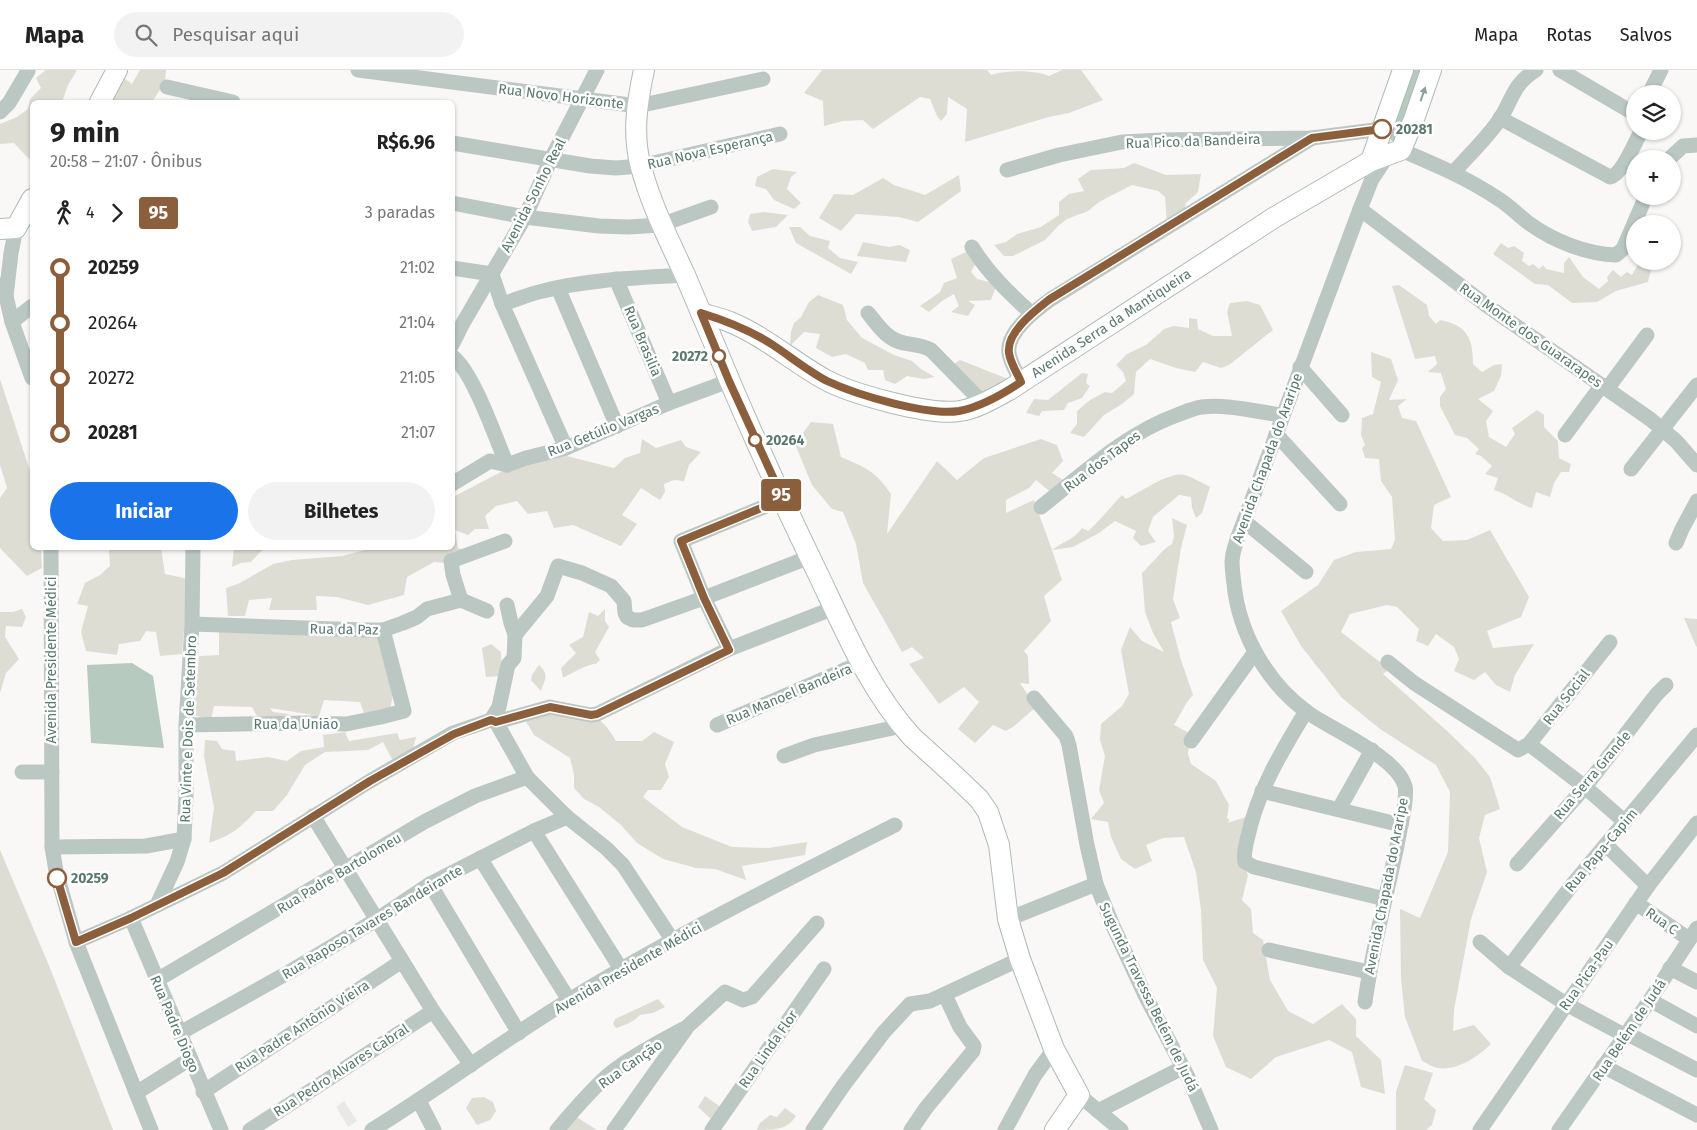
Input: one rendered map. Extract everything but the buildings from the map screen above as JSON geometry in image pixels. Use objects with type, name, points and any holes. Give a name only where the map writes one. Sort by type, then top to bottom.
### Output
[{"type":"main road","points":[[101,100],[117,70]]},
{"type":"main road","points":[[644,70],[635,124],[640,166],[660,225],[685,275],[729,381],[783,499],[861,663],[902,726],[967,787],[988,812],[999,845],[1008,919],[1020,959],[1054,1048],[1079,1095],[1055,1130]]},
{"type":"main road","name":"Avenida Chapada do Araripe","points":[[1404,70],[1379,142],[1387,155],[1414,119],[1431,70]]},
{"type":"main road","name":"Avenida Serra da Mantiqueira","points":[[701,313],[729,321],[752,332],[810,371],[845,388],[897,404],[935,411],[961,411],[1009,390],[1228,247],[1387,155]]},
{"type":"main road","points":[[8,229],[30,202]]},
{"type":"street","points":[[0,112],[9,103],[28,70],[36,70]]},
{"type":"street","name":"Rua Novo Horizonte","points":[[358,70],[638,106],[763,79]]},
{"type":"street","name":"Avenida Sonho Real","points":[[458,323],[492,274],[525,217],[551,159],[597,70]]},
{"type":"street","points":[[1454,172],[1500,118],[1523,78],[1536,70]]},
{"type":"street","points":[[1560,70],[1626,109]]},
{"type":"street","points":[[1654,85],[1661,70]]},
{"type":"street","points":[[167,87],[224,100]]},
{"type":"street","points":[[1500,118],[1604,175],[1614,176],[1620,170],[1636,140]]},
{"type":"street","name":"Rua Pico da Bandeira","points":[[1007,170],[1059,155],[1122,142],[1312,138],[1382,129]]},
{"type":"street","name":"Rua Nova Esperança","points":[[455,143],[590,166],[616,168],[640,166],[780,134]]},
{"type":"street","points":[[1021,382],[1009,353],[1009,344],[1031,313],[1058,294],[1312,138]]},
{"type":"street","points":[[1679,150],[1683,146],[1697,145]]},
{"type":"street","points":[[1387,155],[1454,172],[1498,198],[1529,224],[1551,238],[1610,255],[1616,255],[1623,249],[1642,205]]},
{"type":"street","name":"Avenida Chapada do Araripe","points":[[1365,1002],[1369,972],[1401,825],[1405,788],[1401,778],[1372,750],[1306,711],[1266,669],[1250,644],[1239,614],[1232,562],[1235,546],[1282,415],[1360,209],[1372,179],[1387,155]]},
{"type":"street","points":[[455,204],[525,217],[599,226],[629,227],[660,225],[711,207]]},
{"type":"street","name":"Rua Monte dos Guararapes","points":[[1360,209],[1486,305],[1663,429],[1697,465]]},
{"type":"street","points":[[8,229],[11,253],[3,290],[12,322],[30,367]]},
{"type":"street","points":[[972,247],[987,269],[1002,286],[1031,313]]},
{"type":"street","points":[[455,268],[492,274],[502,304],[566,448]]},
{"type":"street","points":[[502,304],[542,291],[558,288],[616,279],[685,275]]},
{"type":"street","name":"Rua Brasilia","points":[[616,279],[669,403]]},
{"type":"street","points":[[558,288],[617,426]]},
{"type":"street","points":[[12,322],[30,308]]},
{"type":"street","points":[[868,313],[880,329],[892,338],[903,343],[931,350],[983,403]]},
{"type":"street","points":[[1565,435],[1647,335]]},
{"type":"street","points":[[455,358],[469,376],[507,465]]},
{"type":"street","points":[[1300,367],[1342,415]]},
{"type":"street","name":"Rua Getúlio Vargas","points":[[455,482],[490,461],[507,465],[566,448],[669,403],[729,381]]},
{"type":"street","points":[[1631,469],[1697,385]]},
{"type":"street","name":"Rua dos Tapes","points":[[1041,507],[1123,442],[1166,419],[1200,407],[1216,406],[1282,415]]},
{"type":"street","points":[[1276,434],[1340,504]]},
{"type":"street","points":[[729,650],[704,598],[681,541],[783,499]]},
{"type":"street","points":[[1676,543],[1697,501]]},
{"type":"street","points":[[1244,521],[1306,572]]},
{"type":"street","points":[[487,611],[461,600],[451,562],[452,560],[505,541]]},
{"type":"street","name":"Avenida Presidente Médici","points":[[51,550],[52,847],[56,871],[76,942],[151,1130]]},
{"type":"street","name":"Rua Vinte e Dois de Setembro","points":[[157,905],[177,862],[184,840],[186,725],[192,624],[193,550]]},
{"type":"street","points":[[515,635],[547,596],[558,566],[582,573],[611,586],[624,601],[627,617],[633,620],[642,620],[810,557]]},
{"type":"street","name":"Rua da Paz","points":[[192,624],[383,630],[417,617],[427,609],[461,600]]},
{"type":"street","points":[[493,721],[499,707],[508,665],[514,658],[515,635],[507,605]]},
{"type":"street","points":[[76,942],[131,918],[223,873],[370,781],[454,734],[493,721],[550,707],[591,715],[597,714],[729,650],[834,608]]},
{"type":"street","name":"Rua da União","points":[[186,725],[346,724],[404,711],[383,630]]},
{"type":"street","name":"Rua Social","points":[[1525,746],[1610,642]]},
{"type":"street","points":[[1191,741],[1255,652]]},
{"type":"street","points":[[1388,662],[1414,683],[1516,750],[1525,746],[1585,787],[1625,822]]},
{"type":"street","name":"Rua Manoel Bandeira","points":[[717,725],[861,663]]},
{"type":"street","name":"Rua Serra Grande","points":[[1518,864],[1585,787],[1656,695],[1666,686]]},
{"type":"street","name":"Sugunda Travessa Belém de Judá","points":[[1034,698],[1066,736],[1070,744],[1087,845],[1096,884],[1125,953],[1190,1081],[1211,1130]]},
{"type":"street","points":[[1306,711],[1279,754],[1262,791],[1252,817],[1245,854],[1246,862],[1254,867],[1385,899]]},
{"type":"street","points":[[493,721],[527,777],[567,817],[606,848],[623,865],[673,942]]},
{"type":"street","points":[[784,756],[814,745],[902,726]]},
{"type":"street","name":"Rua Papa-Capim","points":[[1509,967],[1572,884],[1697,736]]},
{"type":"street","points":[[1339,809],[1372,750]]},
{"type":"street","points":[[22,772],[52,772]]},
{"type":"street","name":"Rua Padre Bartolomeu","points":[[157,980],[424,822],[475,796],[527,777]]},
{"type":"street","points":[[1262,791],[1401,825]]},
{"type":"street","points":[[313,816],[433,1011],[471,1065]]},
{"type":"street","name":"Rua Raposo Tavares Bandeirante","points":[[180,1033],[291,971],[376,920],[430,884],[534,831],[567,817]]},
{"type":"street","name":"Rua Pica-Pau","points":[[1480,1130],[1648,886],[1697,823]]},
{"type":"street","name":"Avenida Presidente Médici","points":[[372,1130],[419,1102],[569,1000],[621,969],[740,904],[895,825]]},
{"type":"street","points":[[534,831],[621,969]]},
{"type":"street","points":[[52,847],[146,846],[184,840]]},
{"type":"street","points":[[1606,845],[1648,886]]},
{"type":"street","points":[[480,858],[569,1000]]},
{"type":"street","points":[[430,884],[519,1033]]},
{"type":"street","points":[[1008,919],[1096,884]]},
{"type":"street","name":"Rua C","points":[[1636,903],[1694,933]]},
{"type":"street","name":"Rua Padre Diogo","points":[[131,918],[203,1092],[221,1130]]},
{"type":"street","points":[[614,1130],[688,1026],[725,992],[743,1000],[752,997],[817,923]]},
{"type":"street","name":"Rua Belém de Judá","points":[[1559,1130],[1650,1000],[1694,933]]},
{"type":"street","points":[[1480,942],[1509,967],[1566,1004],[1697,1070]]},
{"type":"street","points":[[1269,950],[1369,972]]},
{"type":"street","points":[[813,1130],[848,1078],[884,1032],[910,1004],[930,1001],[945,995],[1020,959]]},
{"type":"street","name":"Rua Padre Antônio Vieira","points":[[203,1092],[402,961]]},
{"type":"street","points":[[1670,968],[1697,982]]},
{"type":"street","name":"Rua Linda Flor","points":[[712,1130],[824,969]]},
{"type":"street","points":[[911,1130],[926,1108],[973,1051],[974,1046],[960,1026],[945,995]]},
{"type":"street","points":[[1650,1000],[1697,1026]]},
{"type":"street","name":"Rua Pedro Alvares Cabral","points":[[250,1130],[433,1011]]},
{"type":"street","name":"Rua Canção","points":[[557,1130],[579,1103],[608,1075],[688,1026]]},
{"type":"street","points":[[1005,1130],[1035,1074],[1054,1048]]},
{"type":"street","points":[[136,1093],[190,1059]]},
{"type":"street","points":[[1603,1066],[1697,1115]]},
{"type":"street","points":[[1098,1111],[1182,1068]]},
{"type":"street","points":[[1079,1095],[1121,1130]]},
{"type":"street","points":[[419,1102],[434,1130]]},
{"type":"shaded area","points":[[46,70],[76,70],[63,100],[30,100],[29,159],[14,143],[0,144],[0,124],[17,117],[28,109],[30,99],[41,88],[36,78]]},
{"type":"shaded area","points":[[140,70],[166,70],[165,82],[153,100],[110,100],[120,75],[132,84]]},
{"type":"shaded area","points":[[822,70],[987,70],[991,75],[1021,71],[1049,76],[1062,70],[1081,70],[1103,100],[1069,113],[1049,117],[965,142],[967,109],[948,97],[947,114],[941,121],[930,99],[920,97],[873,129],[863,120],[843,121],[824,126],[823,101],[804,93]]},
{"type":"shaded area","points":[[1410,70],[1425,70],[1400,139],[1392,141],[1386,133]]},
{"type":"shaded area","points":[[1134,163],[1166,175],[1201,174],[1198,192],[1186,203],[1184,213],[1167,223],[1165,197],[1158,191],[1132,185],[1099,202],[1088,211],[1067,219],[1045,240],[1013,256],[1004,256],[994,245],[1006,242],[1017,234],[1041,227],[1059,215],[1059,202],[1069,194],[1084,191],[1078,179],[1091,170],[1124,168]]},
{"type":"shaded area","points":[[773,169],[797,172],[791,177],[787,189],[801,203],[794,209],[774,200],[766,189],[755,186],[757,177]]},
{"type":"shaded area","points":[[959,175],[961,191],[918,222],[899,217],[856,214],[841,231],[819,218],[834,194],[853,195],[883,178],[894,185],[925,195]]},
{"type":"shaded area","points":[[764,212],[788,215],[776,227],[752,231],[748,222],[750,214]]},
{"type":"shaded area","points":[[789,227],[800,227],[810,236],[830,241],[828,248],[840,258],[858,262],[851,274],[796,243]]},
{"type":"shaded area","points":[[863,242],[889,247],[899,245],[910,250],[906,262],[857,256]]},
{"type":"shaded area","points":[[1501,243],[1508,248],[1514,246],[1524,253],[1522,261],[1529,266],[1533,264],[1539,269],[1543,265],[1546,269],[1564,273],[1564,263],[1569,257],[1583,277],[1599,289],[1608,281],[1607,277],[1613,270],[1621,277],[1627,272],[1632,275],[1635,270],[1651,270],[1648,282],[1616,291],[1597,302],[1572,303],[1548,285],[1535,284],[1493,254]]},
{"type":"shaded area","points":[[968,251],[976,263],[971,272],[977,279],[997,284],[991,300],[968,301],[975,305],[968,316],[951,312],[959,306],[954,294],[929,312],[920,306],[940,292],[944,283],[957,278],[951,259]]},
{"type":"shaded area","points":[[1399,285],[1427,305],[1429,316],[1436,324],[1440,320],[1449,322],[1457,325],[1467,334],[1472,347],[1473,364],[1482,372],[1494,365],[1502,364],[1501,376],[1494,391],[1478,399],[1493,411],[1486,421],[1489,437],[1506,447],[1515,434],[1512,428],[1537,410],[1544,415],[1544,427],[1558,441],[1559,458],[1571,464],[1569,472],[1561,472],[1554,483],[1550,497],[1536,492],[1532,508],[1494,490],[1498,478],[1485,474],[1492,466],[1481,456],[1475,454],[1479,449],[1467,438],[1455,435],[1440,406],[1440,397],[1446,389],[1441,373],[1428,372],[1437,364],[1435,356],[1415,359],[1392,286]]},
{"type":"shaded area","points":[[818,295],[843,305],[847,320],[862,338],[894,355],[912,361],[935,377],[924,379],[907,376],[895,384],[885,380],[883,370],[868,370],[865,363],[846,354],[832,357],[816,348],[820,334],[804,332],[790,346],[794,323],[801,317],[809,302]]},
{"type":"shaded area","points":[[1247,301],[1260,305],[1273,330],[1229,365],[1221,368],[1203,362],[1195,372],[1150,359],[1136,372],[1134,394],[1104,415],[1084,437],[1070,433],[1077,424],[1077,411],[1090,400],[1105,392],[1112,393],[1126,381],[1123,372],[1116,365],[1127,354],[1146,345],[1164,329],[1174,326],[1189,328],[1189,318],[1197,319],[1198,329],[1213,336],[1232,336],[1227,312],[1230,303]]},
{"type":"shaded area","points":[[1371,352],[1391,359],[1398,380],[1389,400],[1407,399],[1398,406],[1402,418],[1416,421],[1451,497],[1434,505],[1431,528],[1443,541],[1467,540],[1490,530],[1529,597],[1521,617],[1487,631],[1493,648],[1534,644],[1515,675],[1510,692],[1496,685],[1485,672],[1474,680],[1454,671],[1459,659],[1454,647],[1436,634],[1428,646],[1416,641],[1419,629],[1397,607],[1387,605],[1350,614],[1341,632],[1389,669],[1383,674],[1475,758],[1490,777],[1500,809],[1485,815],[1479,838],[1487,872],[1471,919],[1454,1010],[1453,1031],[1474,1025],[1491,1044],[1467,1062],[1445,1068],[1435,1067],[1422,1061],[1405,1017],[1401,979],[1400,909],[1420,918],[1448,852],[1450,792],[1436,765],[1380,729],[1342,698],[1301,646],[1281,611],[1318,585],[1334,560],[1356,552],[1391,549],[1395,540],[1392,497],[1381,481],[1379,459],[1365,458],[1362,448],[1365,445],[1361,435],[1362,418],[1373,414],[1381,382],[1372,377]]},
{"type":"shaded area","points":[[960,360],[1008,379],[982,398],[951,366]]},
{"type":"shaded area","points":[[1082,373],[1088,374],[1086,383],[1090,386],[1082,398],[1068,403],[1064,410],[1042,411],[1039,416],[1026,413],[1034,399],[1048,400]]},
{"type":"shaded area","points":[[0,379],[30,471],[30,550],[41,550],[42,568],[27,576],[0,548],[0,498],[7,488],[0,465]]},
{"type":"shaded area","points":[[811,422],[833,424],[841,457],[870,471],[891,494],[887,534],[937,461],[957,480],[984,458],[1041,439],[1057,445],[1063,461],[1052,473],[1068,483],[1053,494],[1036,480],[1029,488],[1006,500],[1006,513],[1034,500],[1062,580],[1044,596],[1051,621],[1024,651],[1028,656],[1029,684],[1020,683],[1036,707],[1013,727],[1006,731],[993,725],[975,743],[958,729],[979,702],[964,687],[939,704],[909,664],[924,658],[912,647],[902,652],[863,583],[856,544],[843,512],[832,509],[812,485],[795,444]]},
{"type":"shaded area","points":[[642,439],[656,448],[681,440],[686,447],[701,452],[689,465],[684,481],[674,480],[664,484],[665,492],[660,500],[641,488],[622,515],[637,524],[621,546],[573,525],[554,528],[547,511],[528,514],[517,501],[496,506],[485,516],[489,529],[475,529],[468,535],[455,530],[455,496],[524,460],[559,454],[614,468],[625,458],[640,453]]},
{"type":"shaded area","points":[[1178,475],[1188,476],[1210,487],[1202,513],[1196,518],[1192,508],[1191,497],[1179,495],[1153,517],[1148,531],[1156,542],[1141,546],[1133,538],[1136,531],[1115,521],[1099,533],[1073,547],[1052,550],[1072,538],[1082,528],[1088,531],[1122,495],[1126,499],[1163,479]]},
{"type":"shaded area","points":[[1172,518],[1187,525],[1181,548],[1173,599],[1180,618],[1171,622],[1193,695],[1174,725],[1191,734],[1188,754],[1191,764],[1216,781],[1229,805],[1227,818],[1230,820],[1227,823],[1246,817],[1242,862],[1248,875],[1242,900],[1251,909],[1253,933],[1263,940],[1270,980],[1288,1011],[1313,1024],[1342,1004],[1356,1019],[1356,1036],[1381,1060],[1385,1094],[1361,1087],[1352,1052],[1329,1040],[1276,1057],[1251,1079],[1226,1067],[1213,1036],[1217,988],[1203,960],[1201,911],[1196,872],[1184,837],[1163,838],[1146,845],[1152,861],[1135,869],[1121,859],[1111,837],[1108,822],[1091,819],[1104,803],[1099,790],[1105,756],[1100,740],[1101,724],[1122,706],[1129,694],[1121,650],[1130,627],[1142,641],[1164,652],[1153,633],[1145,612],[1142,573],[1172,544],[1174,536]]},
{"type":"shaded area","points":[[455,530],[458,548],[465,550],[445,563],[434,562],[407,577],[404,595],[368,605],[337,597],[316,596],[317,610],[269,610],[272,598],[249,600],[245,616],[228,616],[226,588],[240,583],[273,564],[292,560],[342,556],[365,550],[455,550]]},
{"type":"shaded area","points":[[109,550],[161,550],[165,574],[188,579],[182,654],[160,656],[156,632],[146,631],[140,641],[119,644],[117,655],[86,651],[81,632],[88,606],[77,604],[85,583],[100,575],[110,566]]},
{"type":"shaded area","points":[[234,550],[262,550],[251,562],[241,563],[232,567]]},
{"type":"shaded area","points":[[22,609],[26,617],[22,627],[6,626],[5,637],[19,659],[6,673],[0,693],[0,612],[13,612]]},
{"type":"shaded area","points":[[605,609],[605,621],[609,627],[595,652],[600,660],[596,664],[585,667],[563,678],[561,668],[576,653],[569,645],[583,637],[589,612],[598,616]]},
{"type":"shaded area","points":[[1684,618],[1697,619],[1697,647],[1696,646]]},
{"type":"shaded area","points":[[219,630],[381,632],[395,685],[390,710],[364,713],[360,702],[324,700],[319,716],[270,708],[273,712],[289,714],[292,720],[259,720],[252,707],[214,706],[211,720],[194,715],[199,656],[219,655]]},
{"type":"shaded area","points":[[491,644],[501,652],[502,676],[486,677],[482,648]]},
{"type":"shaded area","points":[[132,663],[153,676],[164,748],[91,743],[87,665]]},
{"type":"shaded area","points":[[539,665],[546,675],[541,691],[531,680]]},
{"type":"shaded area","points":[[564,712],[595,718],[605,725],[616,741],[642,741],[654,732],[674,742],[665,764],[669,777],[661,790],[648,790],[643,797],[682,827],[732,847],[768,848],[807,842],[805,855],[742,866],[746,880],[715,869],[696,868],[663,859],[637,843],[621,825],[599,807],[584,799],[574,788],[574,775],[570,758],[534,735],[524,718]]},
{"type":"shaded area","points":[[345,732],[349,741],[397,733],[400,740],[416,737],[412,753],[394,763],[383,742],[368,750],[325,752],[305,765],[287,795],[273,811],[256,811],[235,830],[209,843],[214,808],[204,756],[205,740],[217,741],[222,749],[235,751],[236,761],[268,757],[287,761],[301,751],[324,747],[323,735]]},
{"type":"shaded area","points":[[0,850],[50,968],[113,1130],[0,1130]]},
{"type":"shaded area","points":[[658,999],[665,1007],[653,1013],[640,1015],[620,1027],[616,1028],[613,1024],[615,1019]]},
{"type":"shaded area","points":[[1405,1065],[1433,1073],[1424,1099],[1436,1110],[1432,1125],[1426,1130],[1396,1130],[1396,1092]]},
{"type":"shaded area","points":[[705,1096],[722,1108],[711,1119],[698,1107]]},
{"type":"shaded area","points":[[484,1097],[493,1102],[496,1111],[490,1120],[477,1125],[466,1108],[472,1098]]},
{"type":"shaded area","points":[[344,1101],[357,1121],[348,1127],[336,1107]]},
{"type":"shaded area","points":[[785,1108],[796,1116],[789,1124],[774,1129],[757,1130],[759,1124],[770,1115],[777,1117]]},
{"type":"shaded area","points":[[575,1116],[597,1130],[566,1130]]},
{"type":"bus line","name":"95","points":[[57,878],[76,942],[131,918],[223,873],[370,781],[454,734],[491,720],[496,722],[550,707],[591,715],[597,714],[729,650],[704,598],[681,541],[783,499],[729,381],[701,313],[729,321],[752,332],[810,371],[845,388],[897,404],[935,411],[961,411],[990,400],[1021,382],[1009,353],[1009,344],[1021,324],[1031,313],[1050,299],[1312,138],[1382,129]]},
{"type":"place","name":"20281","points":[[1382,129]]},
{"type":"place","name":"20272","points":[[719,356]]},
{"type":"place","name":"20264","points":[[755,440]]},
{"type":"place","name":"20259","points":[[57,878]]}]
